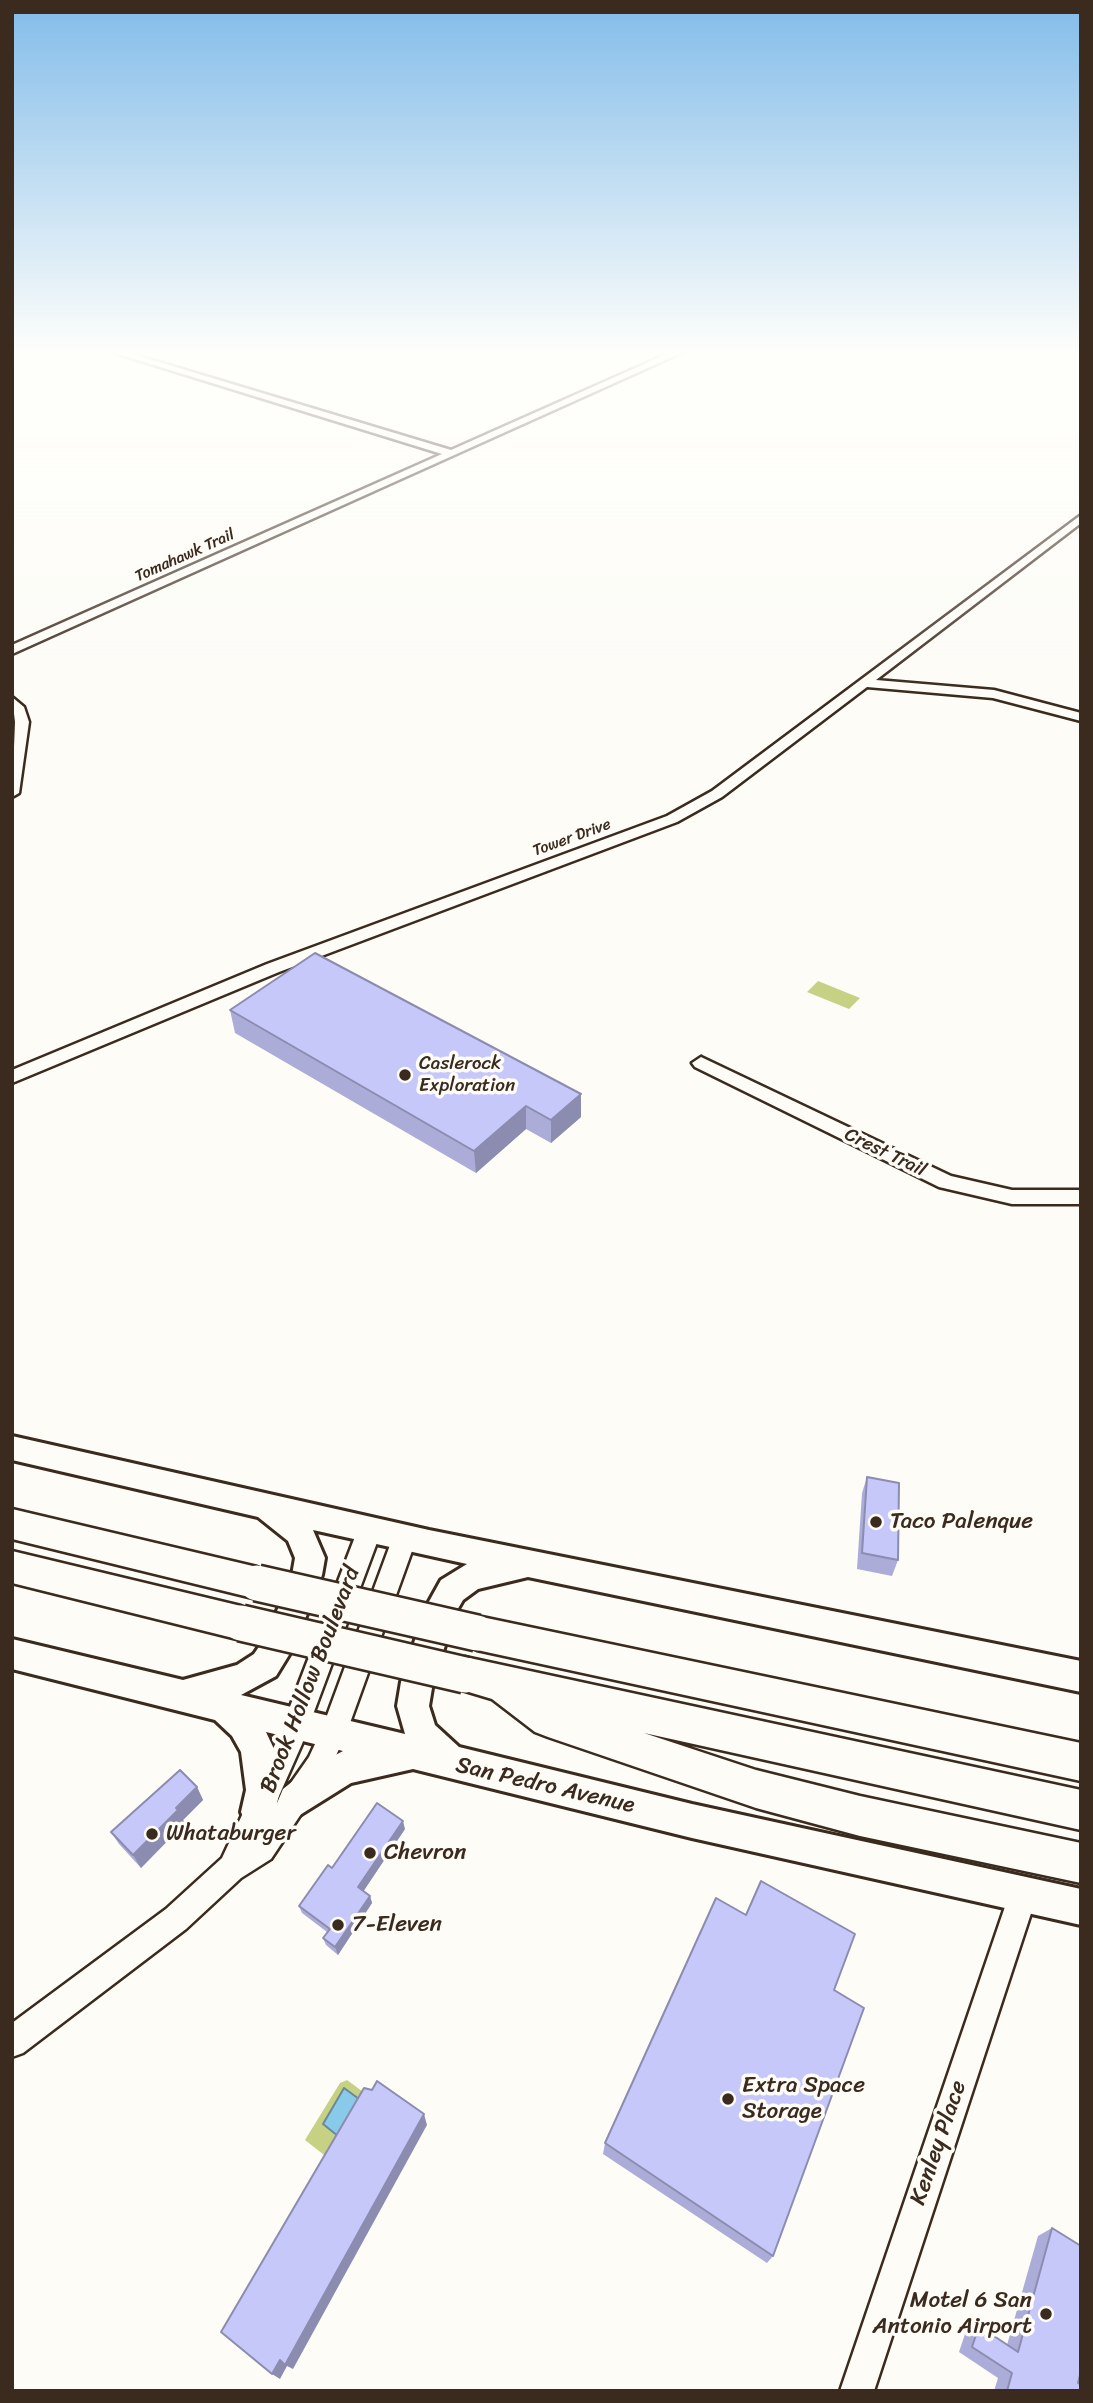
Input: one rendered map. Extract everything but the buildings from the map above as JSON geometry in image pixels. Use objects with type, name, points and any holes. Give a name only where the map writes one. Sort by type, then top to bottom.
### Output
[{"type":"highway","points":[[12,1524],[477,1633],[1081,1762]]},
{"type":"highway","points":[[12,1567],[480,1679],[1081,1810]]},
{"type":"highway","points":[[480,1679],[548,1719],[756,1789],[860,1816],[1081,1863]]},
{"type":"main road","points":[[12,1448],[405,1538],[1081,1677]]},
{"type":"main road","points":[[181,1696],[244,1678],[265,1665],[279,1645],[307,1575],[310,1558],[299,1532],[261,1505]]},
{"type":"main road","points":[[437,1760],[422,1735],[413,1706],[417,1682],[445,1599],[460,1583],[476,1574],[536,1565]]},
{"type":"main road","name":"San Pedro Avenue","points":[[12,1654],[437,1760],[1081,1907]]},
{"type":"main road","points":[[226,1708],[244,1725],[257,1749],[263,1790],[258,1812]]},
{"type":"main road","points":[[295,1801],[328,1776],[346,1767],[388,1757],[437,1760]]},
{"type":"street","name":"Tomahawk Trail","points":[[12,650],[427,465]]},
{"type":"street","name":"Tower Drive","points":[[12,1077],[273,968],[671,819],[717,794],[1081,518]]},
{"type":"street","points":[[865,683],[952,688],[994,694],[1081,717]]},
{"type":"street","points":[[12,701],[18,707],[22,722],[12,793]]},
{"type":"street","name":"Crest Trail","points":[[701,1063],[946,1182],[1012,1198],[1081,1197]]},
{"type":"street","name":"Brook Hollow Boulevard","points":[[231,1868],[297,1725],[370,1529]]},
{"type":"street","name":"Brook Hollow Boulevard","points":[[12,2042],[176,1919],[231,1868],[261,1849],[295,1801],[333,1734],[405,1538]]},
{"type":"street","name":"Kenley Place","points":[[857,2391],[1023,1895]]},
{"type":"green space","points":[[818,981],[860,998],[849,1009],[807,992]]},
{"type":"green space","points":[[347,2080],[370,2097],[333,2162],[305,2140],[340,2083]]},
{"type":"water","points":[[344,2088],[359,2099],[338,2136],[323,2124]]},
{"type":"place","name":"Caslerock Exploration","points":[[405,1075]]},
{"type":"place","name":"Taco Palenque","points":[[876,1522]]},
{"type":"place","name":"Whataburger","points":[[152,1834]]},
{"type":"place","name":"Chevron","points":[[370,1853]]},
{"type":"place","name":"7-Eleven","points":[[338,1925]]},
{"type":"place","name":"Extra Space Storage","points":[[728,2099]]},
{"type":"place","name":"Motel 6 San Antonio Airport","points":[[1046,2314]]}]
